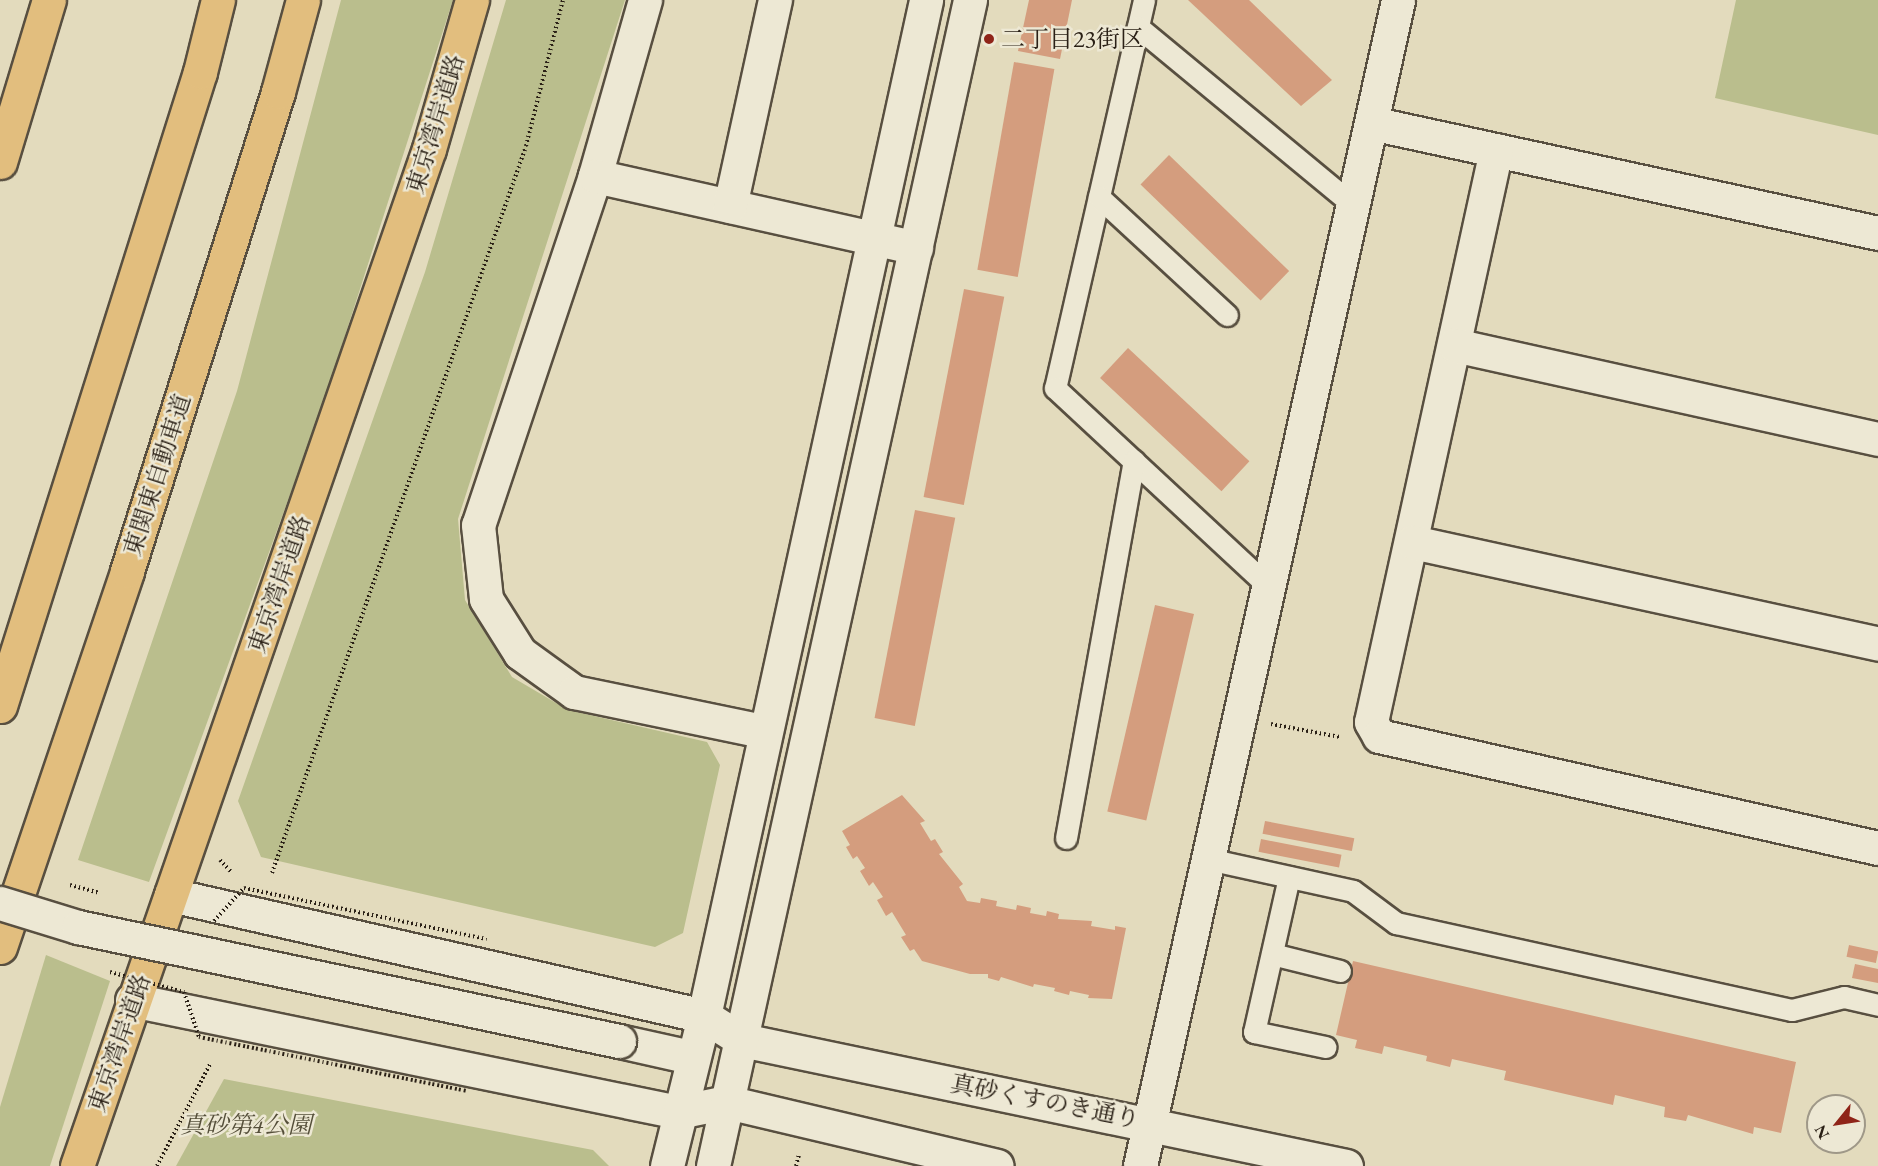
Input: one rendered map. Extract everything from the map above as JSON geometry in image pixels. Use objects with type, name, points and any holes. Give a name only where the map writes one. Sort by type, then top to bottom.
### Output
[{"type":"highway","points":[[0,162],[49,0]]},
{"type":"highway","points":[[0,706],[200,72],[218,0]]},
{"type":"highway","name":"東関東自動車道","points":[[0,946],[127,571],[278,93],[303,0]]},
{"type":"highway","name":"東京湾岸道路","points":[[77,1166],[132,1000],[171,895],[429,149],[472,0]]},
{"type":"street","points":[[645,0],[595,176],[478,525],[486,598],[520,653],[574,692],[763,732]]},
{"type":"street","points":[[730,206],[775,0]]},
{"type":"street","points":[[667,1166],[691,1057],[704,1016],[763,732],[926,0]]},
{"type":"street","points":[[713,1166],[970,0]]},
{"type":"street","points":[[1140,1166],[1398,0]]},
{"type":"street","points":[[1371,123],[1878,233]]},
{"type":"street","points":[[1496,150],[1371,722],[1379,736],[1878,847]]},
{"type":"street","points":[[595,176],[916,248]]},
{"type":"street","points":[[1454,345],[1878,439]]},
{"type":"street","points":[[1412,542],[1878,644]]},
{"type":"street","points":[[171,895],[704,1016],[742,1040]]},
{"type":"street","points":[[0,903],[78,927],[691,1057],[742,1040]]},
{"type":"street","points":[[132,1000],[678,1112],[727,1102],[997,1166]]},
{"type":"street","name":"真砂くすのき通り","points":[[742,1040],[1150,1123],[1346,1166]]},
{"type":"street","points":[[691,1057],[727,1102]]},
{"type":"lane","points":[[1144,0],[1055,388],[1269,587]]},
{"type":"lane","points":[[1138,27],[1353,206]]},
{"type":"lane","points":[[1099,196],[1227,315]]},
{"type":"lane","points":[[1066,838],[1134,462]]},
{"type":"lane","points":[[1208,859],[1353,891],[1396,923],[1792,1010],[1844,997],[1878,1005]]},
{"type":"lane","points":[[1289,877],[1254,1032],[1325,1047]]},
{"type":"lane","points":[[1272,954],[1340,971]]},
{"type":"path","points":[[272,873],[526,146],[563,0]]},
{"type":"path","points":[[1264,722],[1348,738],[1376,729]]},
{"type":"path","points":[[216,855],[244,888],[488,939]]},
{"type":"path","points":[[67,884],[111,896]]},
{"type":"path","points":[[211,923],[244,888]]},
{"type":"path","points":[[104,970],[184,992],[199,1037],[468,1091]]},
{"type":"path","points":[[157,1166],[210,1064]]},
{"type":"path","points":[[796,1166],[799,1152]]},
{"type":"green space","points":[[341,0],[453,0],[323,404],[149,882],[78,860],[237,391]]},
{"type":"green space","points":[[506,0],[625,0],[458,519],[465,600],[512,677],[568,710],[707,742],[720,765],[683,933],[655,947],[261,857],[238,801],[425,272]]},
{"type":"green space","points":[[1736,0],[1878,0],[1878,135],[1715,98]]},
{"type":"green space","points":[[46,955],[110,981],[50,1166],[0,1166],[0,1107]]},
{"type":"green space","name":"真砂第4公園","points":[[224,1079],[593,1150],[609,1166],[176,1166]]},
{"type":"building","points":[[1029,0],[1072,0],[1060,59],[1018,51]]},
{"type":"building","points":[[1188,0],[1249,0],[1332,80],[1301,106]]},
{"type":"building","points":[[1014,62],[1054,69],[1018,277],[977,270]]},
{"type":"building","points":[[1169,155],[1289,271],[1261,301],[1141,184]]},
{"type":"building","points":[[964,289],[1004,297],[964,505],[924,497]]},
{"type":"building","points":[[1128,348],[1249,461],[1221,491],[1100,378]]},
{"type":"building","points":[[915,510],[955,518],[915,726],[875,718]]},
{"type":"building","points":[[1155,605],[1194,614],[1146,821],[1107,812]]},
{"type":"building","points":[[902,795],[925,821],[920,823],[931,841],[935,839],[943,852],[939,854],[963,884],[959,887],[967,901],[980,903],[981,898],[997,901],[996,906],[1016,910],[1017,905],[1031,908],[1030,913],[1046,916],[1047,911],[1059,914],[1058,919],[1092,921],[1091,926],[1115,930],[1115,926],[1126,928],[1112,999],[1088,998],[1089,995],[1070,991],[1069,995],[1054,991],[1055,988],[1034,984],[1033,987],[1001,977],[999,981],[988,978],[988,974],[970,974],[922,961],[914,949],[910,951],[901,937],[906,935],[892,912],[886,916],[877,900],[883,897],[873,882],[869,886],[860,871],[865,868],[857,856],[853,859],[846,847],[850,845],[842,831]]},
{"type":"building","points":[[1265,821],[1354,838],[1352,851],[1263,834]]},
{"type":"building","points":[[1261,839],[1341,855],[1339,867],[1259,852]]},
{"type":"building","points":[[1849,945],[1878,951],[1876,963],[1847,957]]},
{"type":"building","points":[[1353,961],[1796,1062],[1781,1133],[1754,1127],[1753,1134],[1688,1115],[1686,1121],[1664,1117],[1665,1107],[1615,1095],[1613,1105],[1504,1080],[1506,1071],[1452,1059],[1450,1067],[1426,1061],[1427,1056],[1384,1046],[1382,1054],[1355,1048],[1357,1040],[1336,1035]]},
{"type":"building","points":[[1855,964],[1878,969],[1878,983],[1852,978]]},
{"type":"place","name":"二丁目23街区","points":[[989,39]]}]
